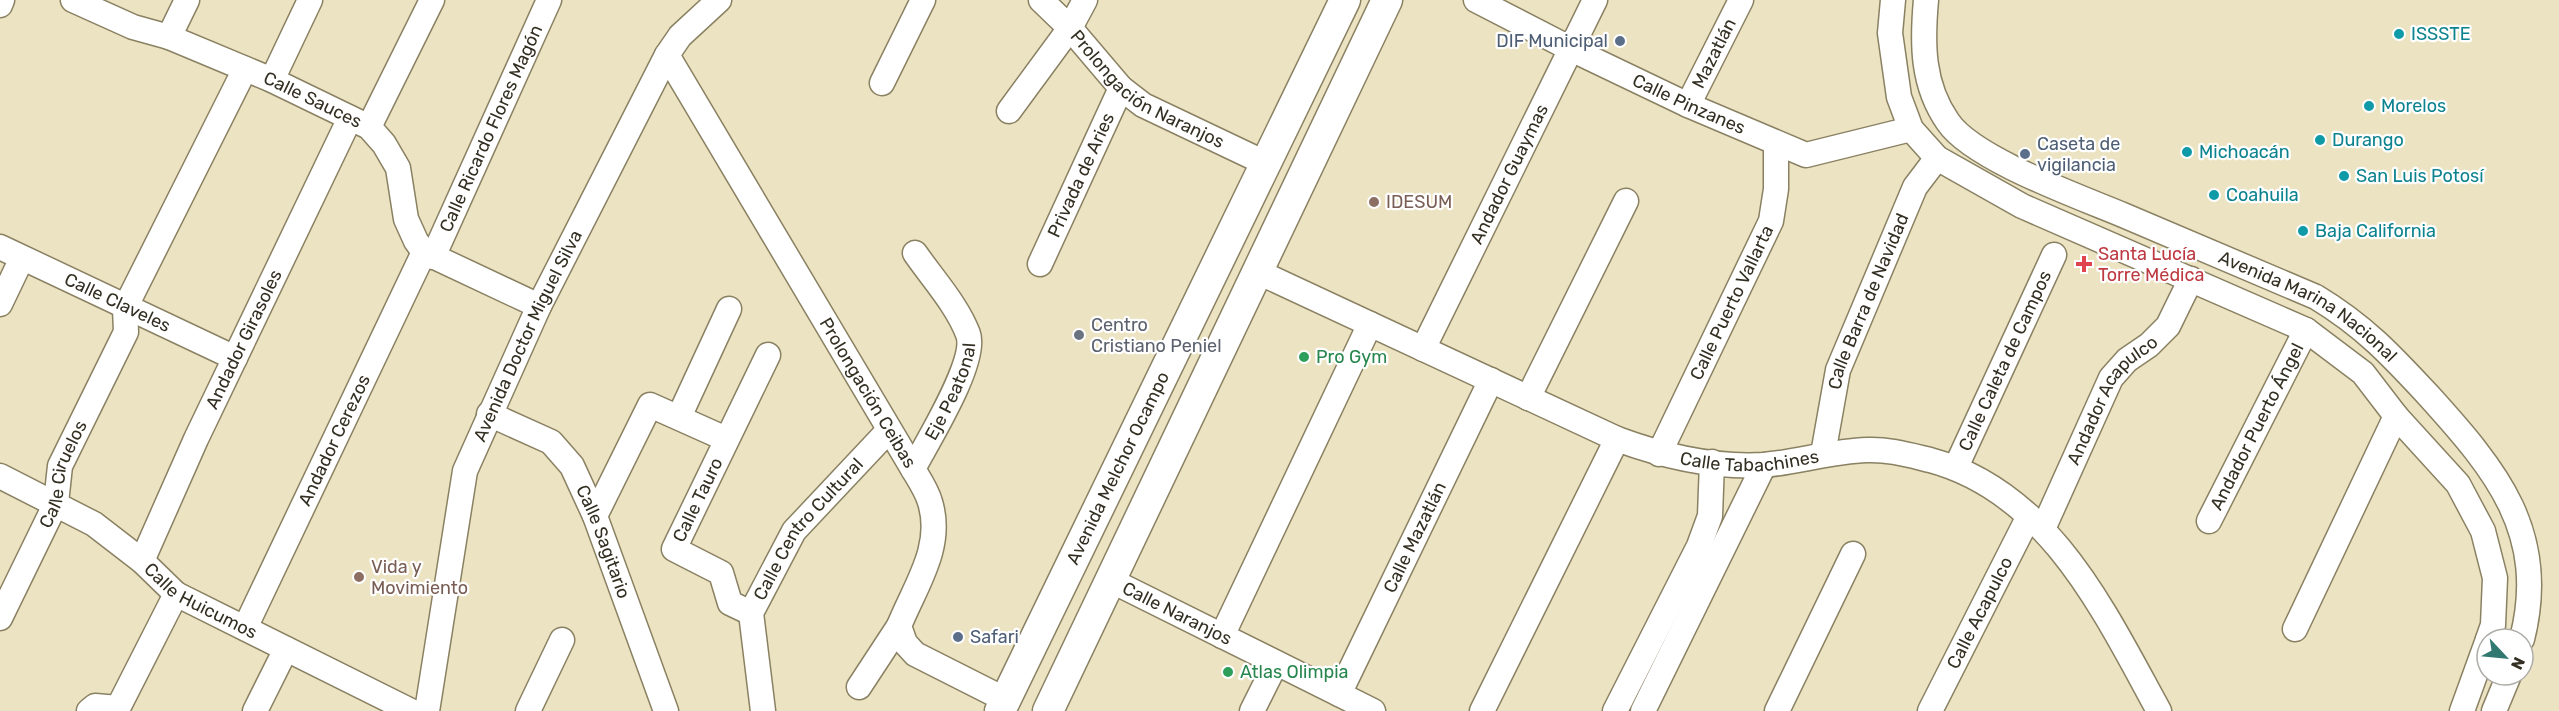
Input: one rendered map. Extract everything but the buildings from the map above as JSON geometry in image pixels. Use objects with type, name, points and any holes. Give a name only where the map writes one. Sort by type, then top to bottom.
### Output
[{"type":"main road","name":"Avenida Melchor Ocampo","points":[[1003,706],[1345,0]]},
{"type":"main road","points":[[1048,711],[1387,0]]},
{"type":"main road","points":[[1163,376],[1198,393]]},
{"type":"street","points":[[0,5],[3,0]]},
{"type":"street","name":"Calle Sauces","points":[[73,0],[133,27],[169,37],[272,80],[359,123],[384,144],[398,168],[406,219],[416,241],[429,254]]},
{"type":"street","points":[[169,37],[187,0]]},
{"type":"street","points":[[272,80],[310,0]]},
{"type":"street","name":"Andador Girasoles","points":[[142,561],[235,358],[359,123],[432,0]]},
{"type":"street","name":"Calle Ricardo Flores Magón","points":[[429,254],[549,0]]},
{"type":"street","points":[[882,83],[923,0]]},
{"type":"street","name":"Prolongación Naranjos","points":[[1041,0],[1070,28],[1121,88],[1143,105],[1265,163]]},
{"type":"street","points":[[1009,111],[1070,28],[1085,0]]},
{"type":"street","name":"Calle Pinzanes","points":[[1476,0],[1571,50],[1688,105],[1806,155],[1911,129]]},
{"type":"street","name":"Andador Guaymas","points":[[1423,349],[1595,0]]},
{"type":"street","name":"Mazatlán","points":[[1688,105],[1741,0]]},
{"type":"street","name":"Avenida Marina Nacional","points":[[1893,0],[1890,33],[1895,80],[1911,129],[1938,158],[2022,206],[2306,330],[2363,373],[2396,416],[2458,484],[2483,531],[2495,578],[2492,627]]},
{"type":"street","name":"Avenida Marina Nacional","points":[[1926,0],[1922,45],[1928,82],[1948,123],[1972,146],[2035,178],[2316,297],[2351,318],[2379,342],[2483,457],[2509,499],[2526,550],[2529,586],[2525,627]]},
{"type":"street","name":"Avenida Doctor Miguel Silva","points":[[427,711],[465,471],[539,306],[667,55],[705,4]]},
{"type":"street","name":"Prolongación Ceibas","points":[[667,55],[913,469],[930,502],[935,531],[928,564],[899,626],[859,687]]},
{"type":"street","points":[[125,308],[245,69]]},
{"type":"street","name":"Privada de Aries","points":[[1040,264],[1121,88]]},
{"type":"street","name":"Calle Puerto Vallarta","points":[[1659,454],[1771,221],[1776,189],[1776,143]]},
{"type":"street","name":"Calle Barra de Navidad","points":[[1823,454],[1838,370],[1915,187],[1938,158]]},
{"type":"street","points":[[1528,398],[1626,201]]},
{"type":"street","name":"Calle Claveles","points":[[0,247],[235,358]]},
{"type":"street","name":"Eje Peatonal","points":[[913,469],[968,363],[969,337],[958,314],[915,253]]},
{"type":"street","points":[[429,254],[539,306]]},
{"type":"street","name":"Andador Cerezos","points":[[245,628],[429,254]]},
{"type":"street","name":"Calle Caleta de Campos","points":[[1956,467],[2054,255]]},
{"type":"street","points":[[0,304],[22,258]]},
{"type":"street","name":"Calle Tabachines","points":[[1256,271],[1617,439],[1659,454],[1712,462],[1764,465],[1823,454],[1869,450],[1902,453],[1956,467],[1979,478],[2036,522],[2079,572],[2159,711]]},
{"type":"street","name":"Andador Acapulco","points":[[2036,522],[2111,378],[2127,360],[2149,345],[2168,326],[2191,279]]},
{"type":"street","name":"Calle Ciruelos","points":[[0,618],[56,503],[60,466],[126,332],[125,308]]},
{"type":"street","points":[[679,417],[729,309]]},
{"type":"street","points":[[1222,636],[1371,324]]},
{"type":"street","name":"Andador Puerto Ángel","points":[[2209,521],[2306,330]]},
{"type":"street","name":"Calle Tauro","points":[[751,613],[730,603],[721,573],[674,549],[768,355]]},
{"type":"street","name":"Calle Mazatlán","points":[[1339,694],[1491,380]]},
{"type":"street","points":[[595,516],[650,405],[726,439]]},
{"type":"street","name":"Calle Sagitario","points":[[489,414],[552,442],[572,466],[595,516],[665,710]]},
{"type":"street","points":[[2295,629],[2396,416]]},
{"type":"street","name":"Calle Centro Cultural","points":[[763,711],[751,613],[794,531],[889,430]]},
{"type":"street","points":[[1482,711],[1617,439]]},
{"type":"street","points":[[1615,711],[1700,546],[1710,516],[1712,462]]},
{"type":"street","points":[[1643,711],[1764,465]]},
{"type":"street","name":"Calle Huicumos","points":[[0,476],[94,524],[142,561],[176,594],[411,711]]},
{"type":"street","name":"Calle Acapulco","points":[[1930,711],[2036,522]]},
{"type":"street","points":[[1777,711],[1853,554]]},
{"type":"street","name":"Calle Naranjos","points":[[1110,580],[1373,711]]},
{"type":"street","points":[[89,711],[95,706],[118,708],[176,594]]},
{"type":"street","points":[[899,626],[904,643],[915,654],[1003,706]]},
{"type":"street","points":[[528,711],[561,640]]},
{"type":"street","points":[[255,711],[286,649]]},
{"type":"street","points":[[1252,711],[1276,663]]},
{"type":"street","name":"Avenida Marina Nacional","points":[[2462,711],[2475,676]]},
{"type":"street","points":[[2494,711],[2504,687]]},
{"type":"place","name":"ISSSTE","points":[[2399,34]]},
{"type":"place","name":"DIF Municipal","points":[[1620,41]]},
{"type":"place","name":"Morelos","points":[[2369,106]]},
{"type":"place","name":"Durango","points":[[2320,140]]},
{"type":"place","name":"Michoacán","points":[[2187,152]]},
{"type":"place","name":"Caseta de vigilancia","points":[[2025,154]]},
{"type":"place","name":"San Luis Potosí","points":[[2344,176]]},
{"type":"place","name":"Coahuila","points":[[2214,195]]},
{"type":"place","name":"IDESUM","points":[[1374,202]]},
{"type":"place","name":"Baja California","points":[[2303,231]]},
{"type":"place","name":"Santa Lucía Torre Médica","points":[[2084,264]]},
{"type":"place","name":"Centro Cristiano Peniel","points":[[1079,335]]},
{"type":"place","name":"Pro Gym","points":[[1304,357]]},
{"type":"place","name":"Vida y Movimiento","points":[[359,577]]},
{"type":"place","name":"Safari","points":[[958,637]]},
{"type":"place","name":"Atlas Olimpia","points":[[1228,672]]}]
